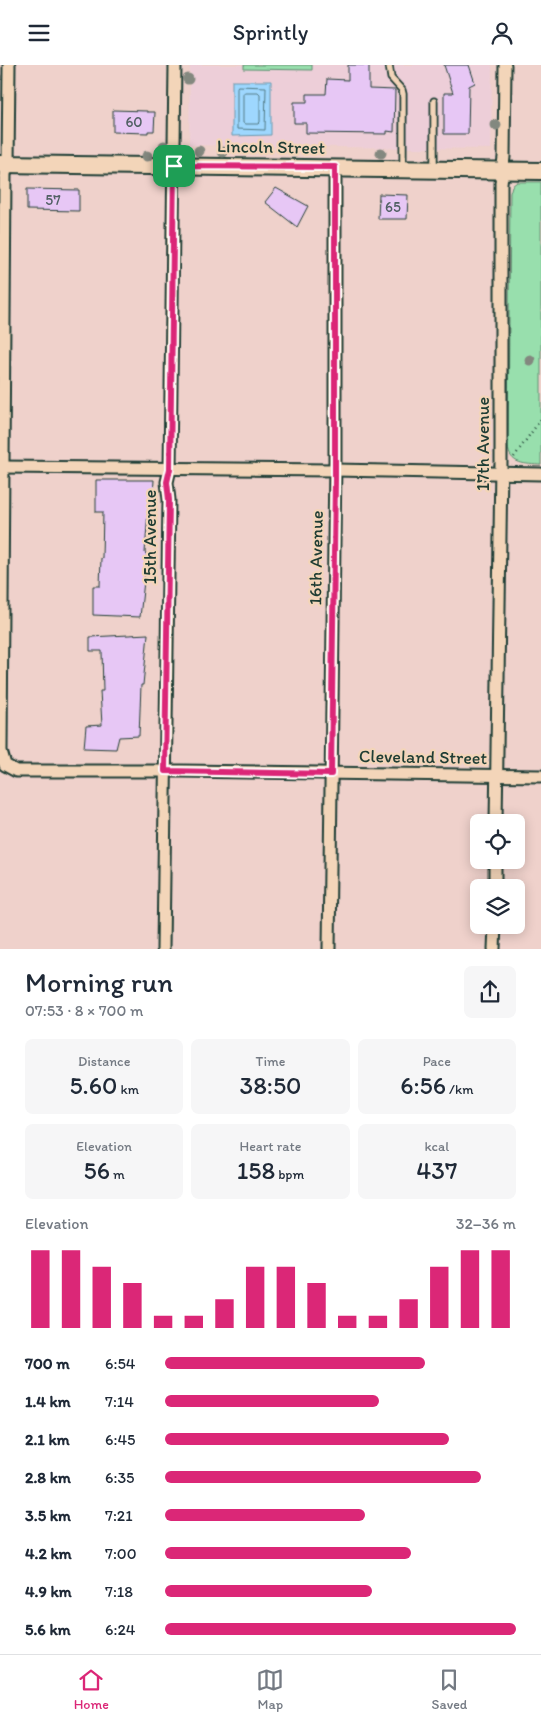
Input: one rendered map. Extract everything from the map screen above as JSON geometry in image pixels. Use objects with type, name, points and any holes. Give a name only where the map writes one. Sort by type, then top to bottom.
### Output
[{"type":"street","points":[[9,65],[4,164],[2,467],[541,474]]},
{"type":"street","name":"15th Avenue","points":[[163,949],[169,500],[167,482],[170,469],[175,65]]},
{"type":"street","name":"17th Avenue","points":[[496,814],[502,170],[504,157],[505,65]]},
{"type":"street","name":"Lincoln Street","points":[[4,164],[541,171]]},
{"type":"street","name":"16th Avenue","points":[[329,949],[335,471],[335,167]]},
{"type":"street","name":"Cleveland Street","points":[[2,467],[1,751],[6,765],[16,771],[541,776]]},
{"type":"street","points":[[494,949],[495,934]]},
{"type":"lane","points":[[389,65],[391,78],[404,94],[404,169]]},
{"type":"lane","points":[[434,101],[434,169]]},
{"type":"path","points":[[514,456],[541,419]]},
{"type":"shaded area","points":[[190,65],[492,65],[491,149],[189,145]]},
{"type":"green space","points":[[244,65],[312,65],[312,70],[244,69]]},
{"type":"green space","points":[[517,182],[541,182],[541,465],[524,464],[515,460],[511,457],[508,446],[510,193],[512,186]]},
{"type":"water","points":[[232,81],[271,81],[271,135],[232,136]]},
{"type":"building","points":[[348,65],[369,65],[369,89],[395,90],[394,132],[387,131],[387,134],[306,133],[306,123],[294,123],[294,102],[307,102],[307,94],[326,94],[327,79],[348,80]]},
{"type":"building","points":[[444,65],[469,65],[475,83],[469,86],[468,134],[444,134],[444,93],[453,93]]},
{"type":"building","points":[[113,110],[155,112],[154,131],[148,131],[148,133],[113,132]]},
{"type":"building","points":[[276,188],[308,206],[297,227],[265,202]]},
{"type":"building","points":[[27,189],[79,190],[79,211],[27,210]]},
{"type":"building","points":[[379,194],[408,195],[407,219],[378,219]]},
{"type":"building","points":[[96,480],[154,480],[152,510],[148,510],[145,553],[147,554],[140,617],[93,615],[93,586],[100,586],[102,558],[103,512],[96,512]]},
{"type":"building","points":[[148,634],[143,685],[141,685],[139,736],[119,737],[116,749],[84,748],[86,726],[102,725],[100,691],[103,691],[102,651],[90,651],[90,637]]},
{"type":"route","points":[[174,166],[335,167],[335,480],[331,774],[165,771],[169,500],[167,482],[170,469],[174,166]]}]
